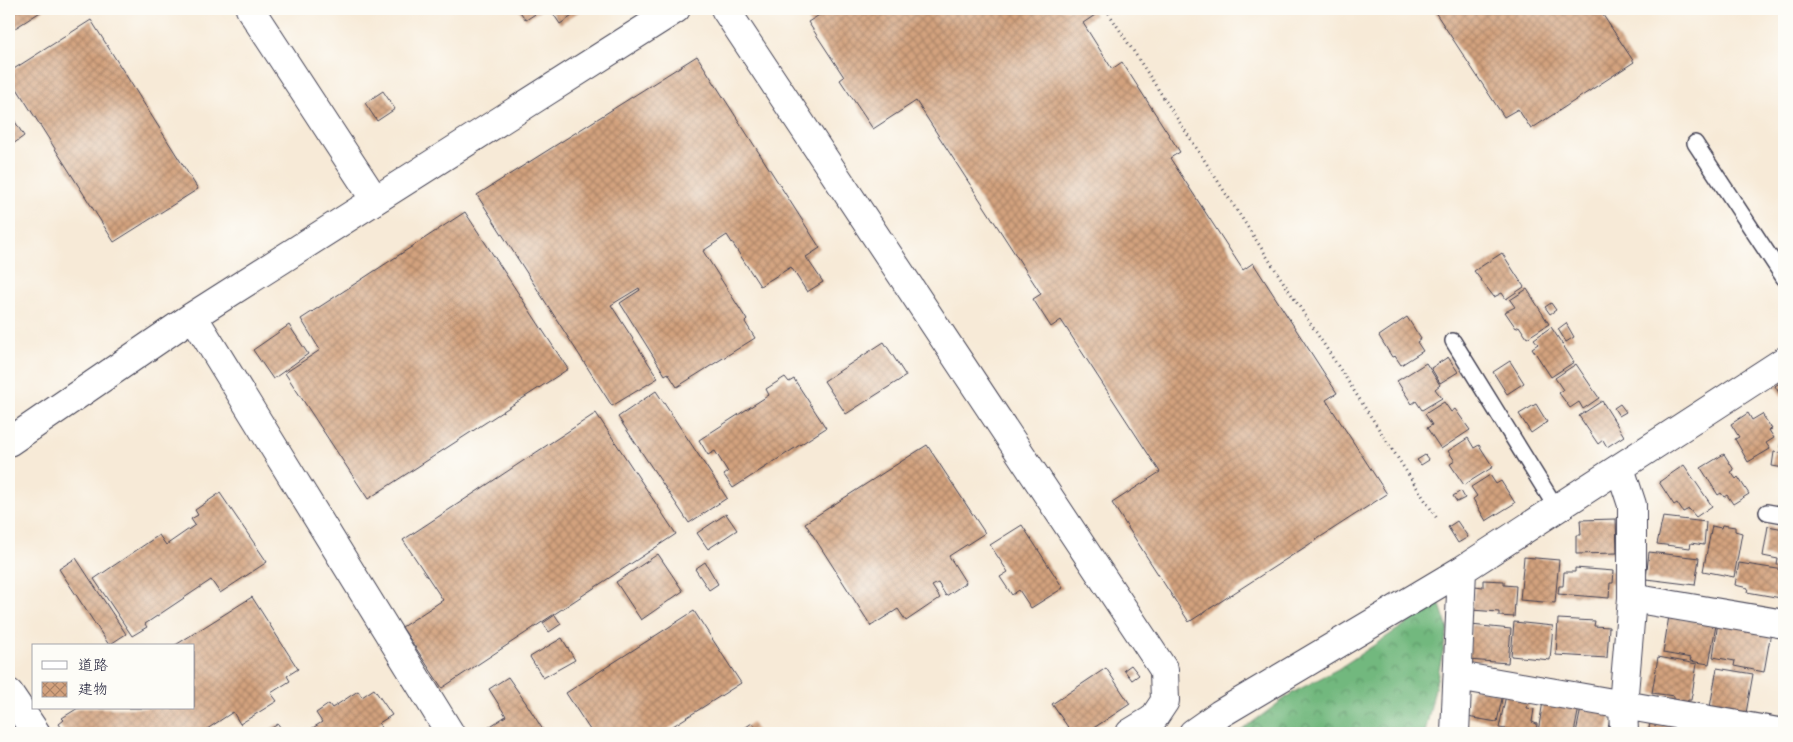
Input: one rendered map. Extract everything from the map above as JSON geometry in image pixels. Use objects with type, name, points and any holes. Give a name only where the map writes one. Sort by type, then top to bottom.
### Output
[{"type":"street","points":[[250,9],[376,200]]},
{"type":"street","points":[[9,442],[193,316],[676,9]]},
{"type":"street","points":[[725,9],[1164,670],[1166,701],[1153,719],[1130,733]]},
{"type":"street","points":[[193,316],[450,733]]},
{"type":"street","points":[[1192,733],[1220,714],[1462,570],[1784,361]]},
{"type":"street","points":[[1620,468],[1632,505],[1632,598],[1623,705],[1624,733]]},
{"type":"street","points":[[1455,733],[1462,570]]},
{"type":"street","points":[[1632,598],[1784,624]]},
{"type":"street","points":[[1458,676],[1784,733]]},
{"type":"street","points":[[9,693],[36,733]]},
{"type":"lane","points":[[1695,143],[1784,278]]},
{"type":"lane","points":[[1453,341],[1557,509]]},
{"type":"lane","points":[[1766,512],[1784,515]]},
{"type":"path","points":[[1106,9],[1438,520]]},
{"type":"green space","points":[[1439,602],[1448,629],[1425,733],[1238,733],[1292,693],[1338,669]]},
{"type":"building","points":[[9,9],[45,9],[9,32]]},
{"type":"building","points":[[518,9],[543,9],[526,20]]},
{"type":"building","points":[[550,9],[583,9],[560,24]]},
{"type":"building","points":[[829,9],[1091,9],[1095,15],[1083,23],[1112,69],[1122,62],[1180,152],[1170,158],[1243,270],[1253,263],[1337,393],[1326,400],[1387,494],[1189,622],[1112,503],[1160,472],[1061,320],[1051,327],[1033,299],[1041,294],[916,101],[873,129],[840,80],[844,77],[808,22]]},
{"type":"building","points":[[1433,9],[1599,9],[1634,62],[1531,129],[1518,109],[1504,117]]},
{"type":"building","points":[[91,20],[198,189],[114,242],[9,76],[9,72]]},
{"type":"building","points":[[697,56],[820,248],[806,257],[823,282],[807,292],[791,267],[760,286],[727,235],[703,251],[747,320],[745,322],[755,338],[677,387],[668,373],[665,375],[620,303],[640,290],[639,288],[611,305],[658,378],[612,406],[477,195]]},
{"type":"building","points":[[383,91],[395,109],[377,121],[365,103]]},
{"type":"building","points":[[9,112],[24,136],[9,147]]},
{"type":"building","points":[[465,212],[568,369],[368,499],[285,373],[320,350],[301,319]]},
{"type":"building","points":[[1502,253],[1524,287],[1506,299],[1502,293],[1494,297],[1474,271]]},
{"type":"building","points":[[1527,289],[1549,324],[1527,338],[1519,326],[1516,328],[1505,312],[1515,307],[1510,300]]},
{"type":"building","points":[[1551,303],[1556,310],[1550,314],[1545,307]]},
{"type":"building","points":[[1407,317],[1421,339],[1417,342],[1423,351],[1401,365],[1395,356],[1392,357],[1379,336]]},
{"type":"building","points":[[1566,323],[1574,337],[1566,342],[1558,329]]},
{"type":"building","points":[[289,325],[308,354],[273,379],[253,350]]},
{"type":"building","points":[[1551,327],[1574,362],[1551,377],[1532,348],[1538,344],[1534,339]]},
{"type":"building","points":[[884,342],[906,376],[846,414],[824,381]]},
{"type":"building","points":[[1448,357],[1458,372],[1440,383],[1431,368]]},
{"type":"building","points":[[1510,361],[1524,383],[1507,394],[1493,372]]},
{"type":"building","points":[[1426,363],[1440,385],[1435,389],[1442,398],[1422,410],[1416,401],[1412,404],[1397,381]]},
{"type":"building","points":[[1576,364],[1599,398],[1583,409],[1579,402],[1570,408],[1559,393],[1563,390],[1555,378]]},
{"type":"building","points":[[785,377],[789,382],[794,379],[826,428],[733,488],[724,475],[728,472],[715,451],[708,455],[699,440],[769,395],[766,389]]},
{"type":"building","points":[[1784,380],[1784,401],[1775,386]]},
{"type":"building","points":[[656,391],[727,498],[689,523],[618,417]]},
{"type":"building","points":[[1602,401],[1624,436],[1607,447],[1603,440],[1598,444],[1579,416]]},
{"type":"building","points":[[1444,402],[1451,412],[1455,409],[1470,430],[1441,449],[1427,428],[1432,425],[1425,414]]},
{"type":"building","points":[[1536,404],[1547,422],[1531,433],[1519,414]]},
{"type":"building","points":[[1620,404],[1626,412],[1619,416],[1614,408]]},
{"type":"building","points":[[596,413],[676,534],[442,688],[402,627],[443,600],[403,540]]},
{"type":"building","points":[[1748,413],[1752,420],[1762,414],[1772,429],[1769,430],[1774,438],[1766,443],[1770,449],[1748,462],[1735,439],[1739,437],[1731,424]]},
{"type":"building","points":[[1783,426],[1784,468],[1772,466],[1774,452],[1779,453]]},
{"type":"building","points":[[1468,438],[1474,448],[1479,445],[1493,467],[1464,485],[1450,464],[1455,461],[1448,451]]},
{"type":"building","points":[[927,445],[985,533],[949,556],[966,583],[946,596],[938,583],[932,586],[940,598],[906,621],[898,609],[871,626],[805,523]]},
{"type":"building","points":[[1724,454],[1734,470],[1731,472],[1736,479],[1738,477],[1749,494],[1733,504],[1727,495],[1724,497],[1721,493],[1718,495],[1701,468]]},
{"type":"building","points":[[1425,455],[1429,460],[1421,465],[1417,460]]},
{"type":"building","points":[[1684,465],[1712,506],[1696,517],[1689,509],[1683,512],[1677,503],[1674,505],[1659,482]]},
{"type":"building","points":[[1490,475],[1496,484],[1501,481],[1515,503],[1486,521],[1473,499],[1477,496],[1471,487]]},
{"type":"building","points":[[1461,491],[1465,498],[1457,502],[1453,496]]},
{"type":"building","points":[[220,493],[267,562],[220,593],[211,580],[145,624],[147,627],[132,636],[94,579],[159,535],[166,545],[195,525],[191,519],[198,515],[195,510]]},
{"type":"building","points":[[726,514],[737,530],[708,549],[697,533]]},
{"type":"building","points":[[1663,517],[1706,522],[1704,545],[1691,543],[1690,548],[1657,544]]},
{"type":"building","points":[[1616,519],[1617,553],[1576,554],[1576,535],[1581,535],[1580,520]]},
{"type":"building","points":[[1457,521],[1468,537],[1458,543],[1448,527]]},
{"type":"building","points":[[1022,525],[1063,588],[1031,608],[1019,590],[1012,595],[1000,577],[1008,572],[990,545]]},
{"type":"building","points":[[1722,525],[1735,527],[1735,531],[1742,533],[1734,577],[1703,571],[1712,526],[1721,528]]},
{"type":"building","points":[[1768,526],[1784,529],[1784,566],[1777,565],[1778,559],[1763,556]]},
{"type":"building","points":[[1649,552],[1699,558],[1695,585],[1646,579]]},
{"type":"building","points":[[658,554],[683,591],[641,620],[616,582]]},
{"type":"building","points":[[1524,557],[1559,560],[1555,603],[1520,600]]},
{"type":"building","points":[[76,558],[126,634],[108,644],[59,569]]},
{"type":"building","points":[[705,562],[718,584],[709,590],[695,569]]},
{"type":"building","points":[[1739,563],[1784,570],[1781,598],[1747,592],[1748,588],[1735,585]]},
{"type":"building","points":[[1575,568],[1614,571],[1613,583],[1610,583],[1609,598],[1558,594],[1559,586],[1563,586],[1564,572],[1575,572]]},
{"type":"building","points":[[1483,580],[1504,581],[1504,585],[1516,586],[1514,617],[1499,616],[1499,612],[1471,610],[1475,586],[1483,587]]},
{"type":"building","points":[[252,597],[298,669],[287,676],[290,681],[271,693],[277,701],[240,724],[233,712],[201,733],[65,733],[59,724],[64,720],[62,718],[75,710],[195,710],[195,644],[177,644]]},
{"type":"building","points":[[694,611],[741,683],[662,733],[592,733],[566,693]]},
{"type":"building","points":[[555,615],[561,624],[549,632],[543,623]]},
{"type":"building","points":[[1669,616],[1716,625],[1709,664],[1690,661],[1691,658],[1663,653]]},
{"type":"building","points":[[1558,619],[1595,621],[1594,626],[1609,627],[1607,658],[1556,655]]},
{"type":"building","points":[[1514,622],[1553,626],[1550,660],[1511,656]]},
{"type":"building","points":[[1718,622],[1771,632],[1764,672],[1734,666],[1735,661],[1713,657]]},
{"type":"building","points":[[1471,625],[1511,629],[1508,663],[1468,660]]},
{"type":"building","points":[[562,638],[575,660],[543,678],[530,657]]},
{"type":"building","points":[[1658,657],[1697,664],[1691,700],[1688,700],[1687,703],[1674,700],[1674,696],[1652,693]]},
{"type":"building","points":[[1131,665],[1139,675],[1132,680],[1124,670]]},
{"type":"building","points":[[1106,668],[1130,704],[1086,733],[1072,733],[1052,704]]},
{"type":"building","points":[[1717,668],[1753,674],[1746,713],[1710,707]]},
{"type":"building","points":[[508,677],[545,733],[493,733],[489,727],[506,716],[489,689]]},
{"type":"building","points":[[1472,688],[1503,694],[1497,722],[1467,717]]},
{"type":"building","points":[[374,689],[392,715],[379,723],[381,727],[372,733],[305,733],[322,722],[316,713],[329,704],[332,708],[358,691],[362,697]]},
{"type":"building","points":[[1506,695],[1529,699],[1527,708],[1534,709],[1532,722],[1537,724],[1536,733],[1499,728]]},
{"type":"building","points":[[1543,701],[1579,707],[1574,733],[1538,732]]},
{"type":"building","points":[[1581,708],[1611,714],[1607,733],[1576,733]]},
{"type":"building","points":[[1651,718],[1686,724],[1684,733],[1648,733]]},
{"type":"building","points":[[752,723],[759,733],[737,733]]},
{"type":"building","points":[[278,724],[284,733],[264,733]]}]
